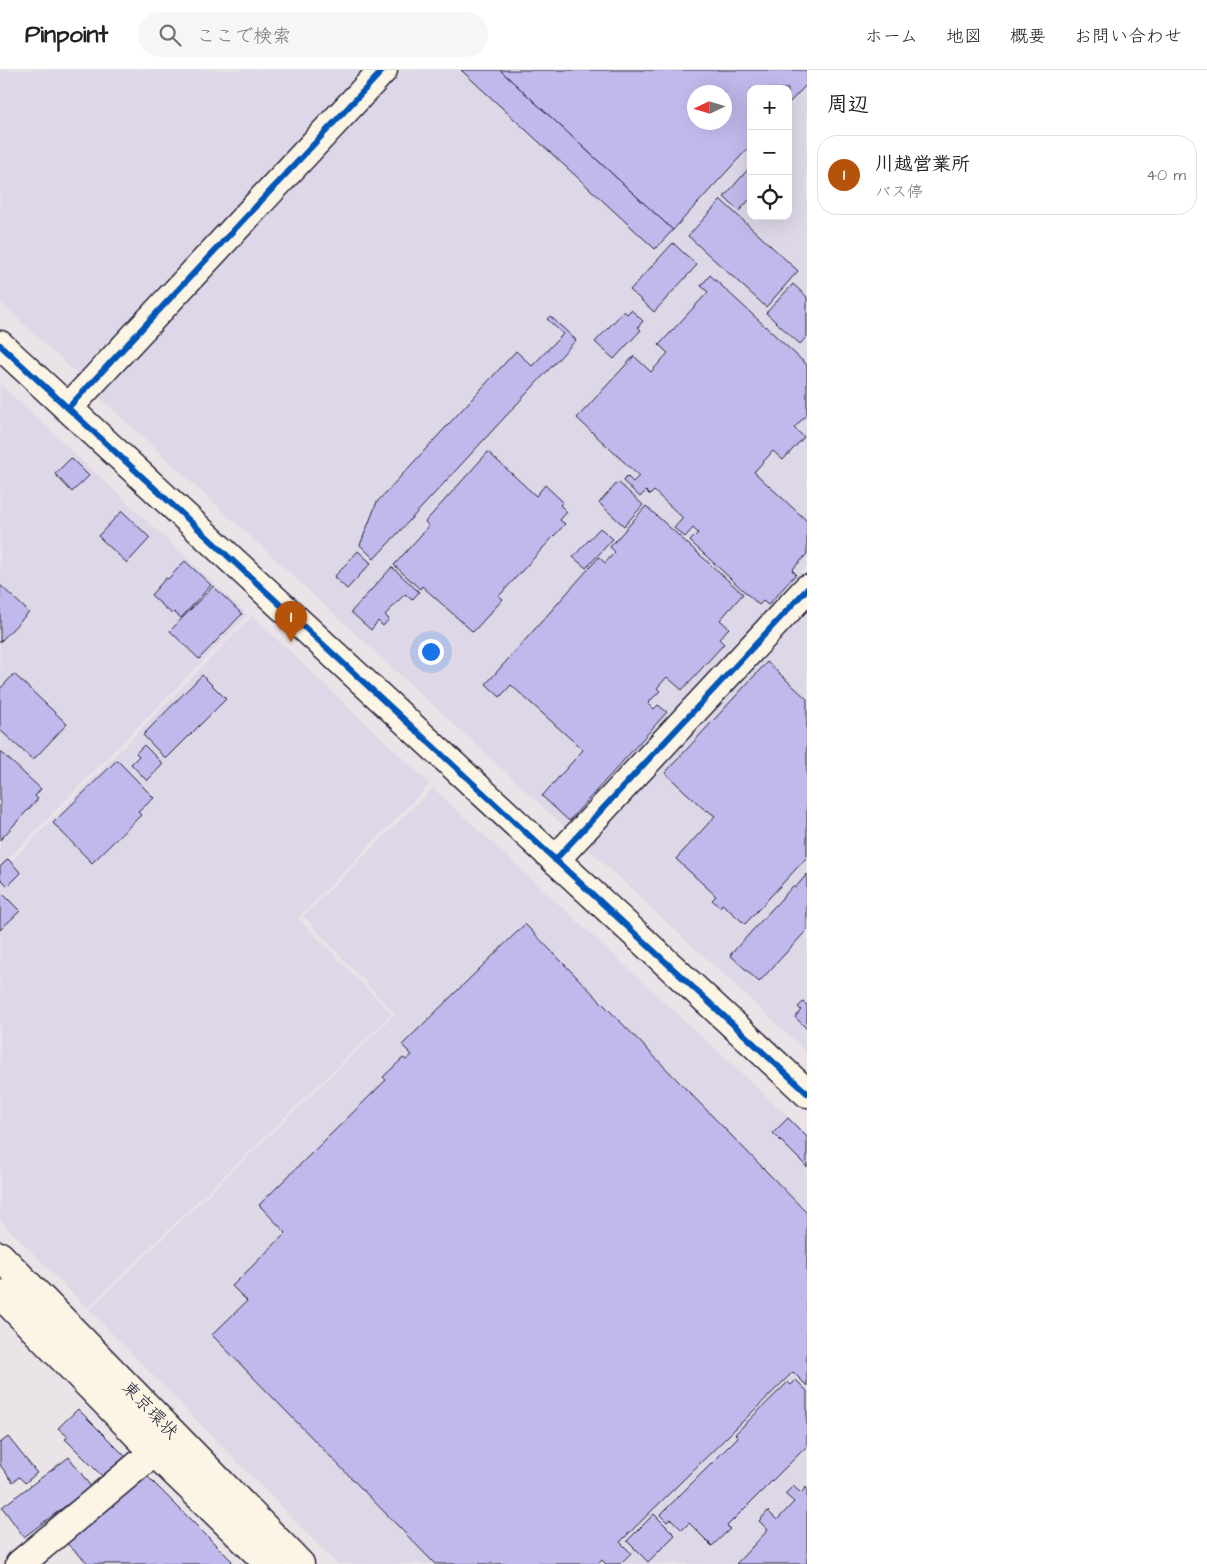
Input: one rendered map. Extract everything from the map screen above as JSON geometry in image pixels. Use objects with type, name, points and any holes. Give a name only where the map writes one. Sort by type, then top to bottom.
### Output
[{"type":"main road","points":[[68,408],[383,70]]},
{"type":"main road","points":[[0,345],[807,1093]]},
{"type":"main road","points":[[555,860],[807,589]]},
{"type":"main road","name":"東京環状","points":[[0,1256],[300,1564]]},
{"type":"main road","name":"東京環状","points":[[0,1294],[154,1452],[269,1564]]},
{"type":"main road","points":[[20,1564],[154,1452]]},
{"type":"shaded area","points":[[0,70],[362,70],[78,375],[0,302]]},
{"type":"shaded area","points":[[403,70],[807,70],[807,566],[566,828],[98,396]]},
{"type":"shaded area","points":[[0,384],[248,615],[0,867]]},
{"type":"shaded area","points":[[807,609],[807,1052],[587,848]]},
{"type":"shaded area","points":[[252,616],[430,784],[298,918],[392,1014],[87,1308],[0,1220],[0,873]]},
{"type":"shaded area","points":[[433,788],[807,1134],[807,1564],[337,1564],[89,1310],[395,1014],[303,916]]},
{"type":"building","points":[[461,70],[500,70],[673,230],[655,249]]},
{"type":"building","points":[[500,70],[807,70],[807,84],[792,100],[792,85],[747,85],[747,149],[673,230]]},
{"type":"building","points":[[747,170],[747,202],[739,211],[724,197]]},
{"type":"building","points":[[721,200],[798,271],[766,307],[688,236]]},
{"type":"building","points":[[673,243],[697,265],[654,312],[630,290]]},
{"type":"building","points":[[710,275],[807,365],[807,414],[794,428],[804,437],[783,460],[773,451],[754,472],[807,521],[807,554],[792,570],[796,574],[768,605],[763,601],[759,605],[690,541],[698,533],[693,528],[685,537],[674,528],[683,518],[654,491],[650,495],[646,491],[640,497],[623,481],[627,476],[633,482],[639,476],[577,418],[634,356],[651,372],[668,353],[659,345],[708,292],[701,286]]},
{"type":"building","points":[[793,284],[807,297],[807,336],[800,344],[766,313]]},
{"type":"building","points":[[631,310],[643,321],[638,327],[641,330],[614,359],[595,342],[624,311],[627,314]]},
{"type":"building","points":[[550,316],[576,340],[374,559],[360,545],[377,502],[516,351],[532,366],[563,334],[547,319]]},
{"type":"building","points":[[488,452],[536,496],[545,485],[563,502],[560,505],[567,512],[560,520],[565,524],[499,596],[503,599],[473,632],[422,586],[420,589],[394,565],[429,526],[425,522]]},
{"type":"building","points":[[71,458],[89,476],[72,492],[55,474]]},
{"type":"building","points":[[618,482],[643,505],[624,526],[599,503]]},
{"type":"building","points":[[646,506],[743,594],[720,620],[729,628],[719,639],[724,644],[682,690],[667,677],[657,688],[660,691],[648,703],[654,709],[658,705],[667,712],[569,821],[542,796],[583,750],[511,685],[500,697],[486,684],[599,557],[605,563],[615,552],[610,547]]},
{"type":"building","points":[[122,511],[150,538],[127,563],[98,536]]},
{"type":"building","points":[[600,528],[613,539],[586,568],[573,557]]},
{"type":"building","points":[[358,551],[371,563],[347,589],[334,577]]},
{"type":"building","points":[[185,561],[211,585],[181,618],[174,612],[172,614],[151,595]]},
{"type":"building","points":[[392,567],[419,592],[412,600],[405,594],[385,615],[389,619],[383,626],[378,621],[371,630],[351,612]]},
{"type":"building","points":[[0,585],[29,612],[0,642]]},
{"type":"building","points":[[213,586],[242,614],[199,659],[170,631]]},
{"type":"building","points":[[767,662],[807,699],[807,857],[745,924],[722,904],[720,907],[712,900],[716,896],[676,859],[715,816],[706,811],[665,773]]},
{"type":"building","points":[[14,674],[67,724],[33,760],[0,730],[0,689]]},
{"type":"building","points":[[202,675],[226,699],[166,759],[143,735]]},
{"type":"building","points":[[144,745],[163,764],[147,781],[131,764],[139,756],[136,753]]},
{"type":"building","points":[[0,751],[41,789],[35,796],[38,799],[0,840]]},
{"type":"building","points":[[117,760],[154,798],[138,812],[141,815],[92,863],[53,823]]},
{"type":"building","points":[[8,859],[21,873],[8,886],[0,878],[0,867]]},
{"type":"building","points":[[807,874],[807,930],[759,982],[730,955],[793,886],[795,888]]},
{"type":"building","points":[[0,891],[20,911],[0,930]]},
{"type":"building","points":[[525,924],[807,1213],[807,1386],[793,1372],[620,1542],[631,1553],[620,1564],[606,1564],[602,1560],[598,1564],[435,1564],[212,1335],[247,1301],[232,1286],[286,1233],[259,1205],[386,1080],[383,1077],[403,1058],[406,1060],[412,1055],[402,1045]]},
{"type":"building","points":[[803,1002],[807,1005],[807,1029],[795,1017],[801,1010],[798,1007]]},
{"type":"building","points":[[788,1118],[807,1137],[807,1167],[773,1133]]},
{"type":"building","points":[[796,1380],[807,1391],[807,1446],[727,1526],[730,1529],[712,1546],[689,1523],[682,1530],[671,1519],[667,1522],[660,1515],[738,1437],[735,1434],[788,1382],[791,1385]]},
{"type":"building","points":[[78,1409],[128,1459],[107,1481],[65,1439],[68,1437],[58,1428]]},
{"type":"building","points":[[8,1437],[37,1473],[25,1483],[19,1477],[13,1482],[0,1465],[0,1443]]},
{"type":"building","points":[[69,1457],[91,1487],[24,1537],[2,1507]]},
{"type":"building","points":[[143,1472],[232,1561],[232,1564],[89,1564],[64,1541]]},
{"type":"building","points":[[793,1486],[801,1493],[806,1487],[807,1489],[807,1564],[736,1564],[768,1530],[759,1521],[768,1511],[777,1520],[794,1502],[785,1494]]},
{"type":"building","points":[[654,1514],[675,1535],[648,1562],[627,1541]]},
{"type":"cycle path","points":[[68,408],[383,70]]},
{"type":"cycle path","points":[[0,345],[807,1093]]},
{"type":"cycle path","points":[[555,860],[807,589]]},
{"type":"place","name":"川越営業所","points":[[291,642]]}]
